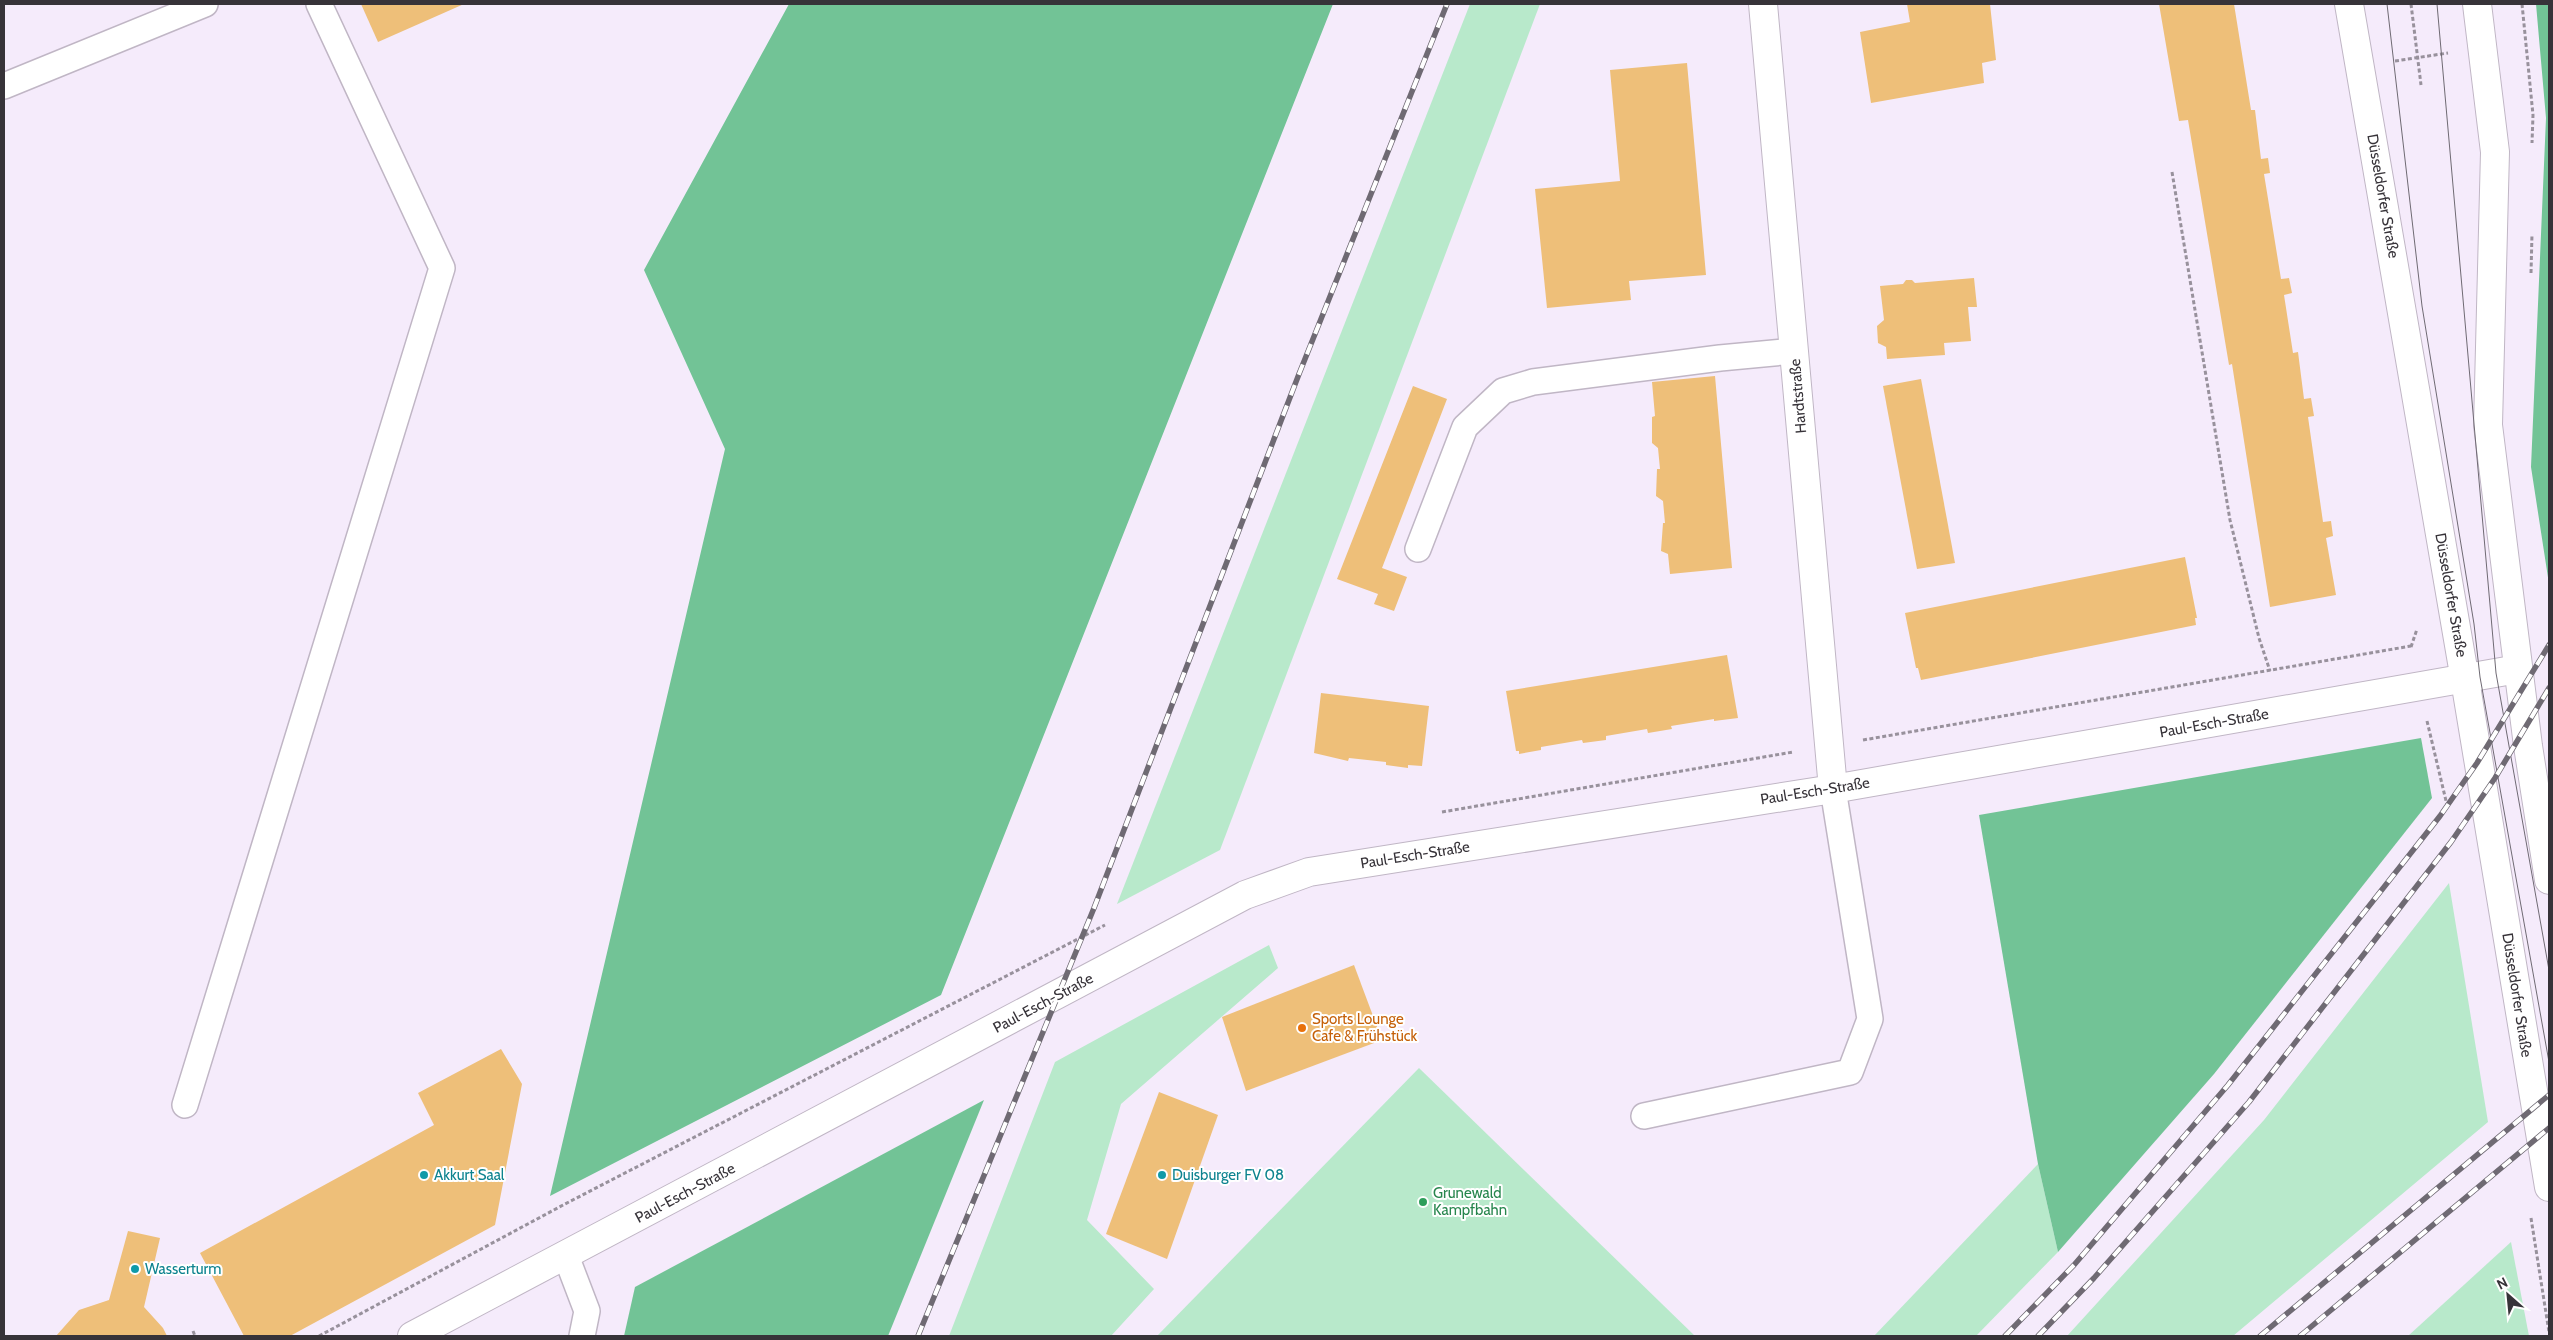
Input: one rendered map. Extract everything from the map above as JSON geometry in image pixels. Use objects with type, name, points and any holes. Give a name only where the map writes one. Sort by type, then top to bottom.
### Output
[{"type":"street","name":"Hardtstraße","points":[[1763,4],[1833,789]]},
{"type":"street","name":"Düsseldorfer Straße","points":[[2349,4],[2465,680],[2549,1187]]},
{"type":"street","points":[[2477,4],[2495,152],[2488,425],[2518,669],[2549,880]]},
{"type":"street","name":"Paul-Esch-Straße","points":[[412,1336],[1254,892],[1309,872],[1833,789],[2465,680],[2518,669]]},
{"type":"lane","points":[[4,86],[205,4]]},
{"type":"lane","points":[[184,1105],[442,268],[320,4]]},
{"type":"lane","points":[[1418,549],[1465,427],[1503,391],[1533,382],[1720,358],[1794,352]]},
{"type":"lane","points":[[1644,1116],[1850,1072],[1870,1020],[1833,789]]},
{"type":"lane","points":[[566,1256],[587,1311],[582,1336]]},
{"type":"path","points":[[2412,4],[2421,85]]},
{"type":"path","points":[[2522,4],[2533,115],[2532,153]]},
{"type":"path","points":[[2361,66],[2526,42]]},
{"type":"path","points":[[2172,172],[2230,520],[2259,638],[2270,671]]},
{"type":"path","points":[[2530,277],[2532,229]]},
{"type":"path","points":[[2417,723],[2427,722],[2440,780]]},
{"type":"path","points":[[319,1336],[565,1204],[1109,923]]},
{"type":"path","points":[[193,1331],[196,1336]]},
{"type":"green space","points":[[789,4],[1333,4],[941,995],[550,1196],[725,449],[644,270]]},
{"type":"green space","points":[[1470,4],[1540,4],[1220,850],[1117,904]]},
{"type":"green space","points":[[2536,4],[2549,4],[2549,584],[2531,467],[2546,118]]},
{"type":"green space","points":[[2421,738],[2432,798],[2214,1074],[2058,1252],[2038,1164],[1979,815]]},
{"type":"green space","points":[[2449,883],[2488,1122],[2233,1336],[2067,1336],[2264,1120]]},
{"type":"green space","points":[[1269,945],[1278,968],[1121,1104],[1087,1220],[1154,1289],[1111,1336],[949,1336],[1055,1062]]},
{"type":"green space","name":"Grunewald Kampfbahn","points":[[1419,1068],[1695,1336],[1157,1336]]},
{"type":"green space","points":[[984,1100],[888,1336],[624,1336],[635,1287]]},
{"type":"green space","points":[[2038,1164],[2058,1252],[1976,1336],[1874,1336]]},
{"type":"green space","points":[[2511,1242],[2529,1336],[2408,1336]]},
{"type":"building","points":[[361,4],[464,4],[378,42]]},
{"type":"building","points":[[1907,4],[1990,4],[1996,60],[1982,63],[1984,83],[1871,103],[1860,32],[1910,22]]},
{"type":"building","points":[[2159,4],[2234,4],[2251,110],[2255,110],[2261,159],[2268,158],[2270,173],[2264,174],[2281,279],[2289,278],[2292,293],[2284,295],[2293,353],[2298,352],[2304,399],[2311,398],[2314,416],[2308,417],[2323,522],[2331,521],[2333,536],[2326,538],[2336,595],[2270,607],[2232,364],[2229,365],[2188,120],[2179,121]]},
{"type":"building","points":[[1687,63],[1706,275],[1629,281],[1631,300],[1547,308],[1535,189],[1620,181],[1610,70]]},
{"type":"building","points":[[1974,278],[1977,307],[1968,307],[1971,341],[1944,343],[1945,355],[1887,359],[1886,347],[1878,343],[1877,326],[1884,320],[1880,286],[1903,284],[1906,280],[1912,280],[1915,283]]},
{"type":"building","points":[[1715,376],[1732,568],[1670,574],[1668,554],[1661,551],[1663,523],[1665,523],[1663,501],[1656,496],[1657,469],[1660,469],[1658,448],[1652,443],[1652,417],[1655,416],[1652,382]]},
{"type":"building","points":[[1921,379],[1955,563],[1917,569],[1883,386]]},
{"type":"building","points":[[1413,386],[1447,399],[1382,568],[1407,577],[1394,611],[1374,604],[1378,594],[1337,579]]},
{"type":"building","points":[[2185,557],[2197,618],[2195,618],[2196,625],[1921,680],[1918,668],[1916,668],[1905,613]]},
{"type":"building","points":[[1727,655],[1738,718],[1714,721],[1714,719],[1671,726],[1672,729],[1648,733],[1647,729],[1606,736],[1606,740],[1583,743],[1582,740],[1541,747],[1541,750],[1519,754],[1519,751],[1516,751],[1506,691]]},
{"type":"building","points":[[1321,693],[1429,706],[1422,766],[1408,765],[1408,768],[1386,765],[1386,762],[1349,758],[1348,761],[1314,753]]},
{"type":"building","name":"Sports Lounge Cafe & Frühstück","points":[[1354,965],[1382,1040],[1246,1091],[1222,1017]]},
{"type":"building","name":"Akkurt Saal","points":[[501,1049],[522,1084],[495,1225],[290,1336],[244,1336],[200,1253],[434,1125],[418,1093]]},
{"type":"building","name":"Duisburger FV 08","points":[[1159,1092],[1218,1115],[1167,1259],[1106,1234]]},
{"type":"building","name":"Wasserturm","points":[[128,1231],[160,1238],[144,1307],[163,1328],[167,1336],[56,1336],[79,1310],[109,1300]]},
{"type":"tram line","points":[[2387,4],[2422,306],[2474,624],[2480,677],[2549,1062]]},
{"type":"tram line","points":[[2437,4],[2496,673],[2549,970]]},
{"type":"railway","points":[[918,1336],[1094,908],[1299,374],[1447,4]]},
{"type":"railway","points":[[2005,1336],[2074,1265],[2228,1085],[2440,816],[2477,763],[2549,645]]},
{"type":"railway","points":[[2038,1336],[2094,1278],[2249,1102],[2451,842],[2495,778],[2549,688]]},
{"type":"railway","points":[[2260,1336],[2549,1095]]},
{"type":"railway","points":[[2300,1336],[2549,1128]]},
{"type":"place","name":"Sports Lounge Cafe & Frühstück","points":[[1302,1028]]},
{"type":"place","name":"Akkurt Saal","points":[[424,1175]]},
{"type":"place","name":"Duisburger FV 08","points":[[1162,1175]]},
{"type":"place","name":"Grunewald Kampfbahn","points":[[1423,1202]]},
{"type":"place","name":"Wasserturm","points":[[135,1269]]}]
